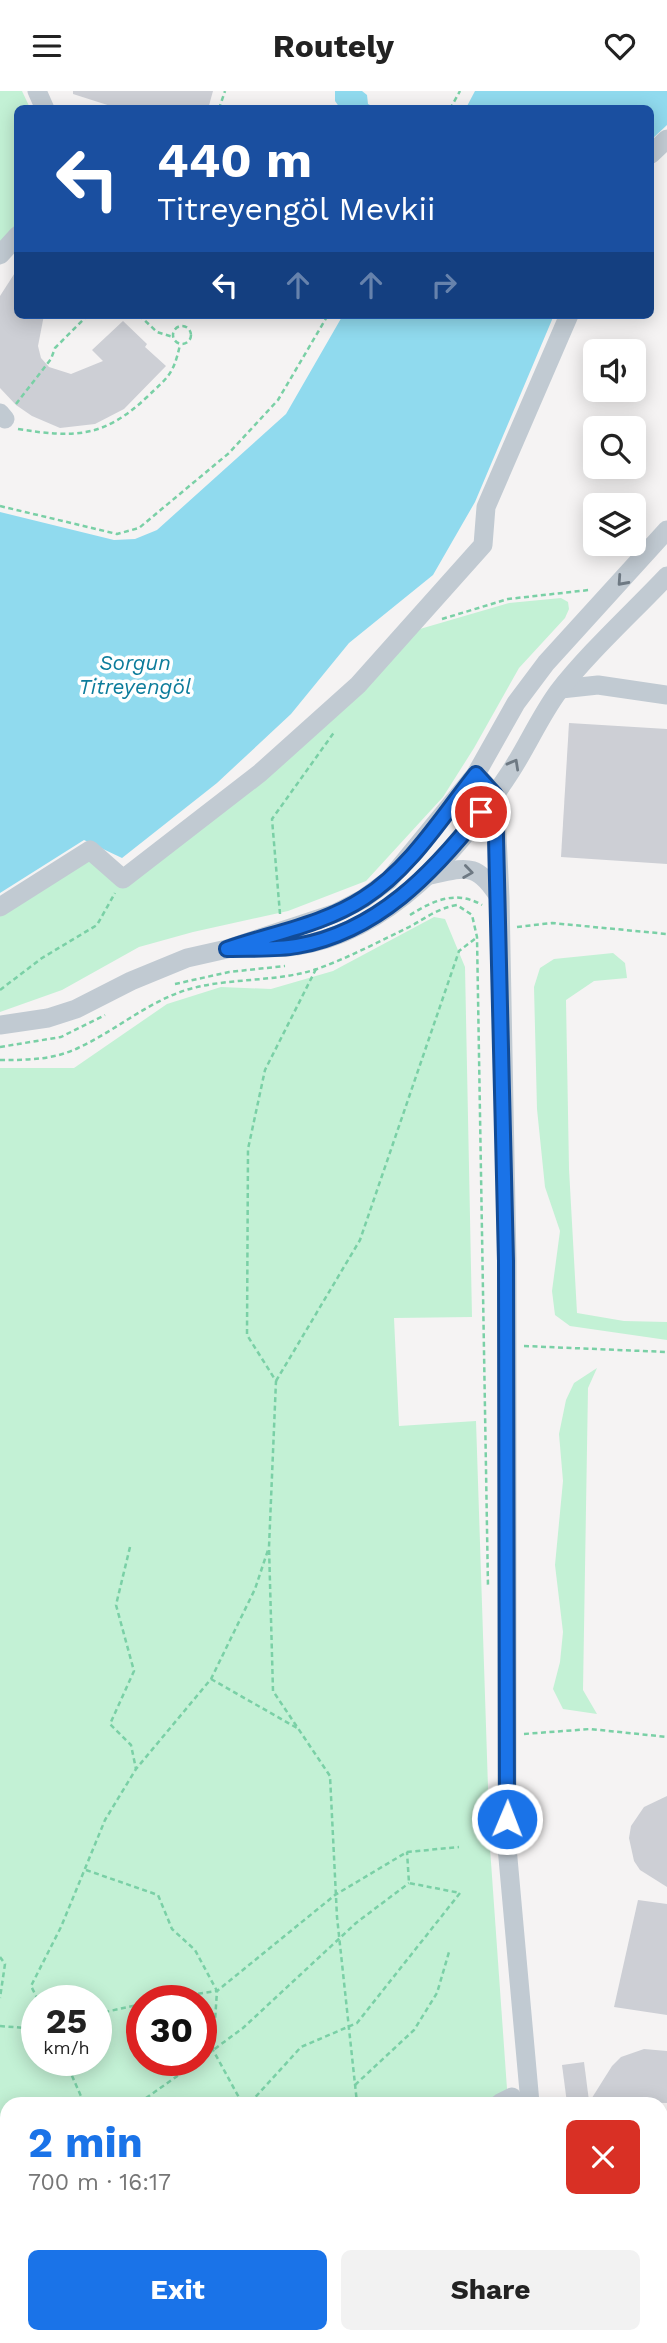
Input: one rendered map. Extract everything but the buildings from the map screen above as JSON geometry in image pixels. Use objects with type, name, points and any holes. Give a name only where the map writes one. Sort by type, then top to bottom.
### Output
[{"type":"street","points":[[654,151],[667,139]]},
{"type":"street","points":[[0,255],[14,239]]},
{"type":"street","points":[[0,907],[90,850],[122,879],[260,773],[358,685],[483,545],[486,507],[567,319]]},
{"type":"street","points":[[0,1025],[18,1024],[67,1012],[187,958],[227,949],[336,913],[363,899],[388,880],[415,852],[476,774],[516,703],[546,663],[667,530]]},
{"type":"street","points":[[227,949],[296,946],[324,939],[384,910],[410,891],[453,847],[495,795],[531,733],[561,689],[667,576]]},
{"type":"street","points":[[561,689],[598,685],[667,695]]},
{"type":"street","points":[[476,774],[495,795],[500,929],[507,1345],[507,1847],[514,2097]]},
{"type":"street","points":[[425,876],[472,870],[486,877],[499,898]]},
{"type":"path","points":[[84,319],[55,348],[51,359],[2,416],[18,429],[58,435],[102,429],[128,414],[174,370],[180,345],[189,340],[188,327],[176,328],[173,337]]},
{"type":"path","points":[[143,319],[157,332],[173,337],[180,345]]},
{"type":"path","points":[[0,506],[117,534],[139,528],[229,453],[278,400],[326,319]]},
{"type":"path","points":[[408,629],[508,599],[596,590]]},
{"type":"path","points":[[281,931],[272,819],[336,729]]},
{"type":"path","points":[[0,990],[42,958],[97,925],[122,879]]},
{"type":"path","points":[[402,920],[431,902],[449,896],[465,898]]},
{"type":"path","points":[[500,929],[552,923],[667,934]]},
{"type":"path","points":[[356,2097],[335,1895],[330,1776],[272,1691],[269,1547],[276,1381],[360,1240],[459,951],[477,937]]},
{"type":"path","points":[[165,986],[229,972],[296,964]]},
{"type":"path","points":[[276,1381],[247,1335],[248,1149],[265,1070],[317,969]]},
{"type":"path","points":[[0,1060],[41,1060],[78,1048],[161,1000],[186,990],[223,981]]},
{"type":"path","points":[[0,1047],[61,1037],[111,1012]]},
{"type":"path","points":[[507,1345],[667,1352]]},
{"type":"path","points":[[130,1546],[116,1605],[134,1671],[110,1724],[131,1745],[135,1769]]},
{"type":"path","points":[[32,1985],[61,1927],[105,1820],[135,1769],[211,1679],[255,1588],[269,1547]]},
{"type":"path","points":[[211,1679],[297,1728]]},
{"type":"path","points":[[509,1735],[590,1729],[667,1737]]},
{"type":"path","points":[[217,1991],[335,1895],[407,1852],[459,1847]]},
{"type":"path","points":[[407,1852],[410,1882]]},
{"type":"path","points":[[84,1869],[158,1895],[172,1929],[195,1950],[214,1985]]},
{"type":"path","points":[[217,2047],[243,2028],[339,1938],[410,1882]]},
{"type":"path","points":[[255,2097],[301,2047],[357,2023],[460,1893],[410,1882]]},
{"type":"path","points":[[355,2085],[414,2030],[437,1993],[449,1952]]},
{"type":"path","points":[[0,1957],[5,1964],[0,1998]]},
{"type":"path","points":[[0,2026],[21,2028]]},
{"type":"path","points":[[217,2057],[239,2097]]},
{"type":"path","points":[[72,2076],[81,2097]]},
{"type":"path","points":[[147,2097],[176,2076]]},
{"type":"green space","points":[[0,91],[22,91],[29,105],[14,105],[14,229],[0,245]]},
{"type":"green space","points":[[561,598],[568,602],[569,609],[565,618],[519,668],[443,797],[366,881],[288,911],[139,947],[62,990],[0,1012],[0,914],[88,858],[122,886],[413,631],[509,603]]},
{"type":"green space","points":[[434,917],[445,919],[465,967],[472,1317],[394,1318],[399,1426],[476,1421],[490,1848],[508,2097],[0,2097],[0,1068],[74,1068],[167,1004],[221,987],[271,989],[333,971]]},
{"type":"green space","points":[[613,953],[625,963],[627,978],[594,981],[566,1000],[569,1169],[577,1313],[624,1321],[667,1322],[667,1340],[570,1326],[555,1315],[552,1291],[560,1231],[545,1187],[537,1109],[534,987],[540,968],[554,959]]},
{"type":"green space","points":[[597,1368],[588,1388],[583,1690],[597,1714],[563,1709],[553,1689],[560,1662],[563,1632],[555,1565],[563,1481],[559,1434],[566,1400],[574,1383]]},
{"type":"water","points":[[335,91],[362,91],[367,95],[370,105],[338,105]]},
{"type":"water","points":[[475,91],[667,91],[667,125],[654,137],[654,105],[468,105]]},
{"type":"water","name":"Sorgun Titreyengöl","points":[[341,319],[552,319],[475,502],[433,575],[349,643],[291,714],[217,783],[122,858],[84,840],[0,893],[0,512],[114,540],[135,539],[157,530],[286,414]]},
{"type":"route","points":[[481,812],[453,847],[410,891],[373,917],[324,939],[296,946],[227,949],[320,919],[363,899],[388,880],[415,852],[476,774],[495,795],[506,1261],[509,1707],[507,1819]]}]
